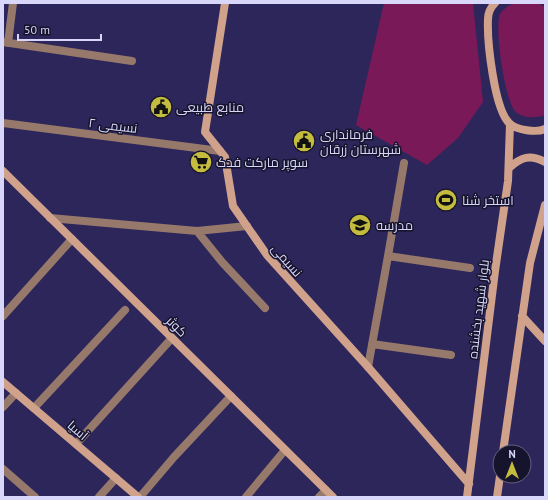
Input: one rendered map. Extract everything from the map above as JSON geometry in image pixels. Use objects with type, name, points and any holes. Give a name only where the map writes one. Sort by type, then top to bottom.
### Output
[{"type":"street","points":[[13,3],[6,42],[132,61]]},
{"type":"street","name":"نسیمی","points":[[225,3],[205,132],[225,157],[233,206],[266,255],[368,368],[469,484]]},
{"type":"street","points":[[493,4],[488,18],[490,63],[501,111],[510,124],[526,131],[541,131],[545,129]]},
{"type":"street","name":"نسیمی ۲","points":[[3,123],[220,151]]},
{"type":"street","name":"بلوار شهید بخشنده","points":[[467,497],[509,168],[510,124]]},
{"type":"street","points":[[509,168],[517,160],[527,157],[538,158],[545,162]]},
{"type":"street","points":[[368,368],[404,163]]},
{"type":"street","name":"کوثر","points":[[3,171],[333,497]]},
{"type":"street","points":[[504,444],[530,263],[545,205]]},
{"type":"street","points":[[50,218],[197,231],[246,226]]},
{"type":"street","points":[[197,231],[222,262],[265,308]]},
{"type":"street","points":[[3,316],[72,240]]},
{"type":"street","points":[[388,256],[470,268]]},
{"type":"street","points":[[34,408],[124,310]]},
{"type":"street","points":[[522,316],[545,341]]},
{"type":"street","points":[[76,444],[172,338]]},
{"type":"street","points":[[372,344],[451,354]]},
{"type":"street","name":"آسیا","points":[[3,382],[139,497]]},
{"type":"street","points":[[3,407],[16,393]]},
{"type":"street","points":[[139,497],[230,396]]},
{"type":"street","points":[[246,497],[285,450]]},
{"type":"street","points":[[3,469],[35,497]]},
{"type":"street","points":[[98,497],[116,478]]},
{"type":"street","points":[[497,497],[499,484]]},
{"type":"street","points":[[320,497],[326,490]]},
{"type":"shaded area","points":[[384,3],[473,3],[483,102],[458,138],[427,165],[356,125]]},
{"type":"shaded area","points":[[514,3],[538,3],[545,7],[545,115],[526,117],[519,114],[512,106],[508,95],[498,34],[501,12],[506,7]]},
{"type":"place","name":"منابع طبیعی","points":[[161,107]]},
{"type":"place","name":"فرمانداری شهرستان زرقان","points":[[304,141]]},
{"type":"place","name":"سوپر مارکت فدک","points":[[201,162]]},
{"type":"place","name":"استخر شنا","points":[[446,200]]},
{"type":"place","name":"مدرسه","points":[[360,225]]}]
